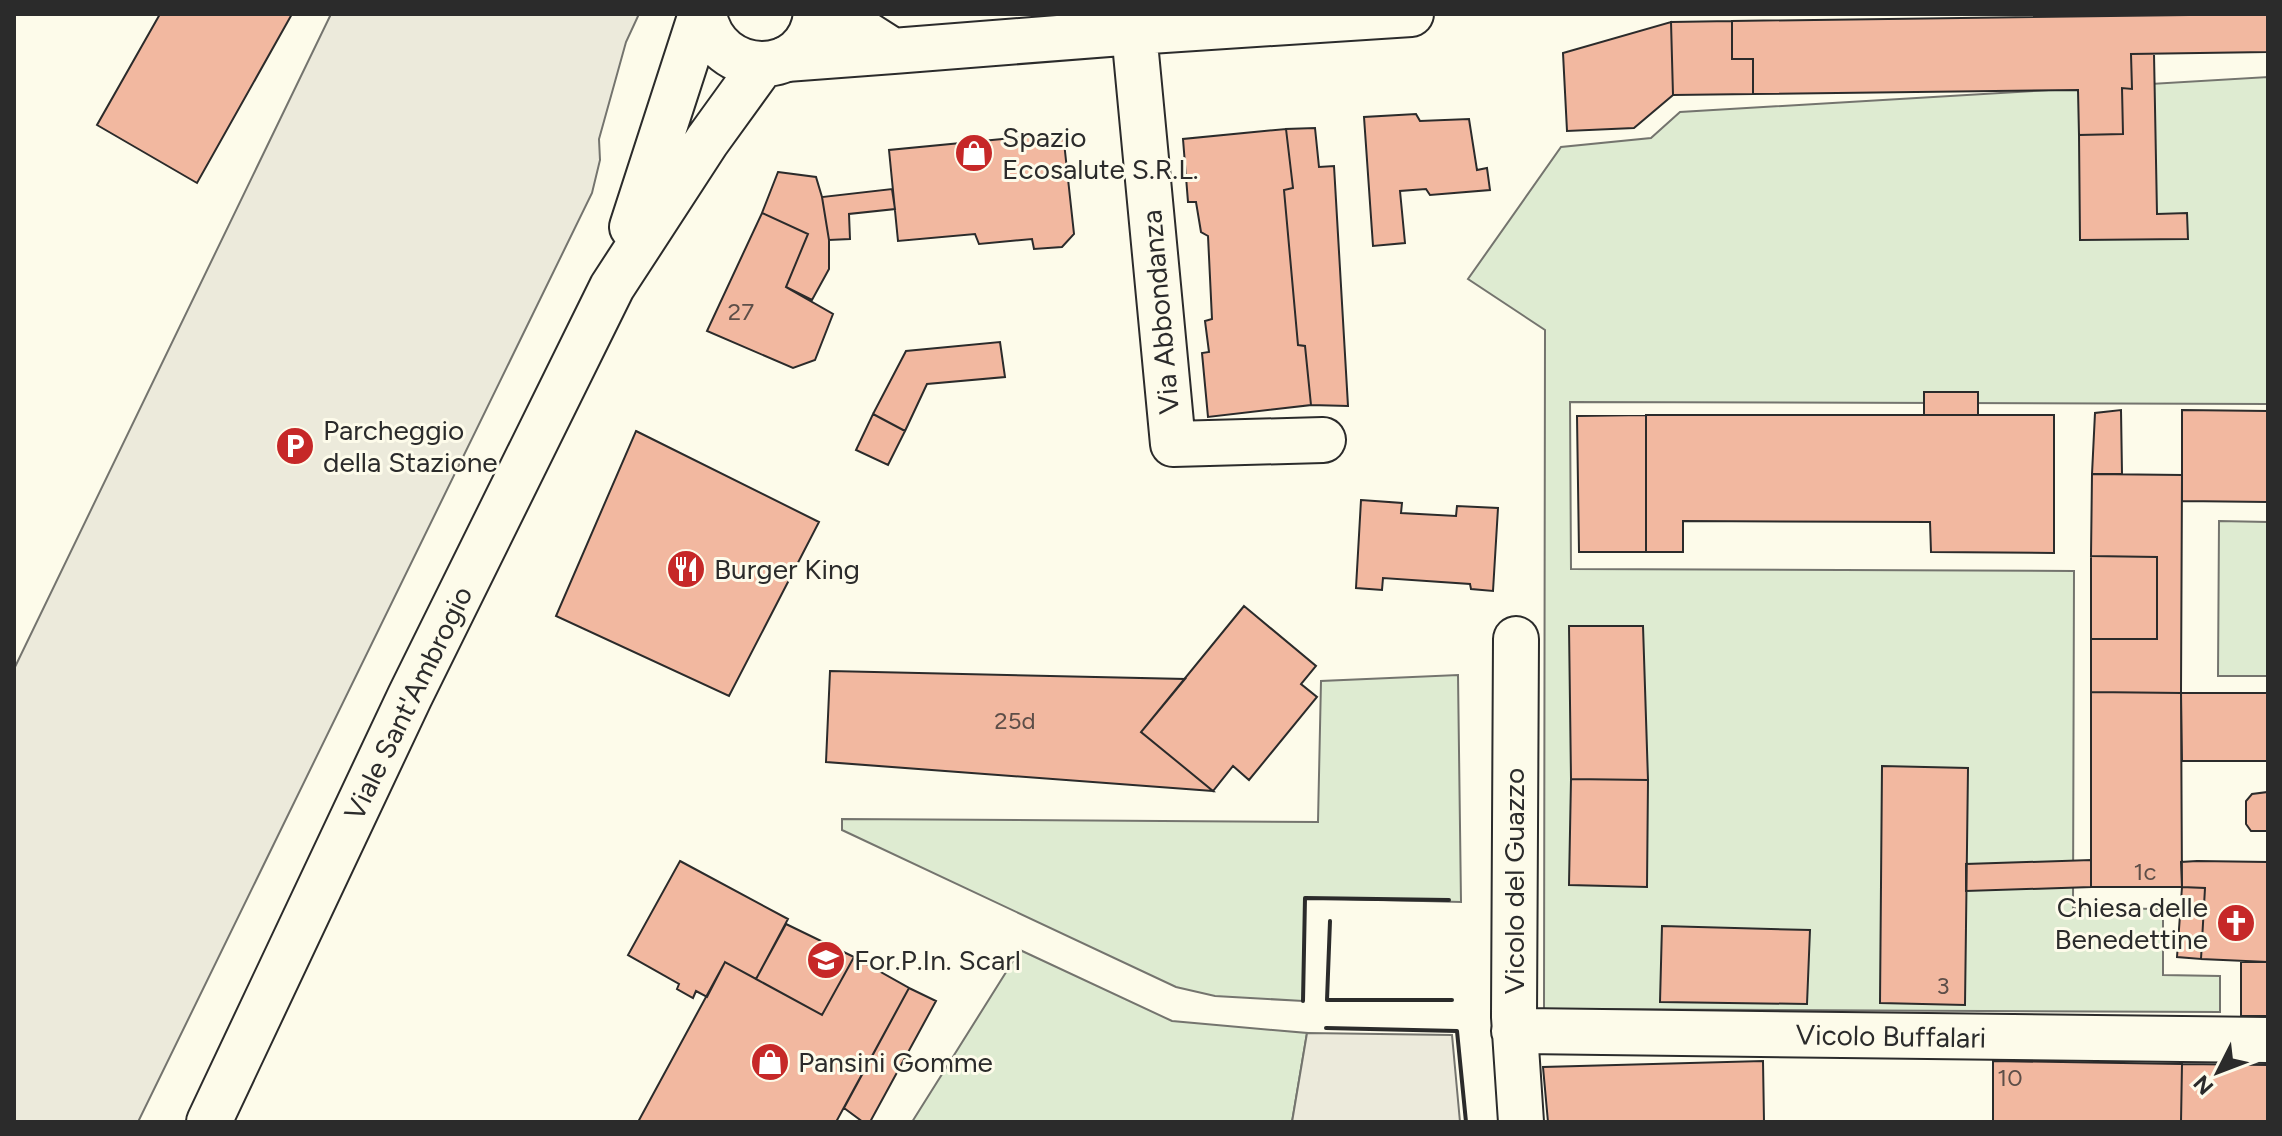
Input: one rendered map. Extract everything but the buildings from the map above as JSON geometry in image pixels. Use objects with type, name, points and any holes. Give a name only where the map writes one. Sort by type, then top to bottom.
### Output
[{"type":"street","name":"Viale Sant'Ambrogio","points":[[702,14],[714,42],[728,55],[744,62],[774,62]]},
{"type":"street","name":"Viale Sant'Ambrogio","points":[[612,287],[702,14]]},
{"type":"street","name":"Viale Sant'Ambrogio","points":[[209,1122],[410,696],[612,287],[707,141],[774,62],[800,49],[810,35],[816,14]]},
{"type":"street","points":[[835,14],[893,51]]},
{"type":"street","points":[[774,62],[1134,32],[1411,14]]},
{"type":"street","name":"Via Abbondanza","points":[[1134,32],[1173,444],[1323,440]]},
{"type":"street","name":"Vicolo del Guazzo","points":[[1516,639],[1514,1031],[1521,1122]]},
{"type":"street","name":"Vicolo Buffalari","points":[[1514,1031],[2268,1040]]},
{"type":"green space","points":[[2268,77],[2268,404],[1570,402],[1571,569],[2074,571],[2073,908],[2163,909],[2163,975],[2220,976],[2220,1012],[1544,1009],[1545,330],[1468,279],[1561,147],[1651,138],[1680,112]]},
{"type":"green space","points":[[2219,521],[2268,522],[2268,676],[2218,676]]},
{"type":"green space","points":[[1458,675],[1461,902],[1305,898],[1303,1001],[1215,996],[1176,987],[842,830],[842,819],[1318,822],[1321,681]]},
{"type":"green space","points":[[1020,950],[1172,1021],[1307,1033],[1292,1122],[912,1122]]},
{"type":"shaded area","name":"Parcheggio della Stazione","points":[[331,14],[639,14],[626,42],[599,139],[600,160],[592,193],[138,1122],[14,1122],[14,669]]},
{"type":"shaded area","points":[[1307,1033],[1452,1035],[1460,1122],[1292,1122]]},
{"type":"wall","points":[[1303,1001],[1305,898],[1449,900]]},
{"type":"wall","points":[[1330,921],[1327,1000],[1452,1000]]},
{"type":"wall","points":[[1326,1028],[1457,1031],[1466,1122]]},
{"type":"place","name":"Spazio Ecosalute S.R.L.","points":[[974,153]]},
{"type":"place","name":"Parcheggio della Stazione","points":[[295,446]]},
{"type":"place","name":"Burger King","points":[[686,569]]},
{"type":"place","name":"Chiesa delle Benedettine","points":[[2236,923]]},
{"type":"place","name":"For.P.In. Scarl","points":[[826,960]]},
{"type":"place","name":"Pansini Gomme","points":[[770,1062]]}]
